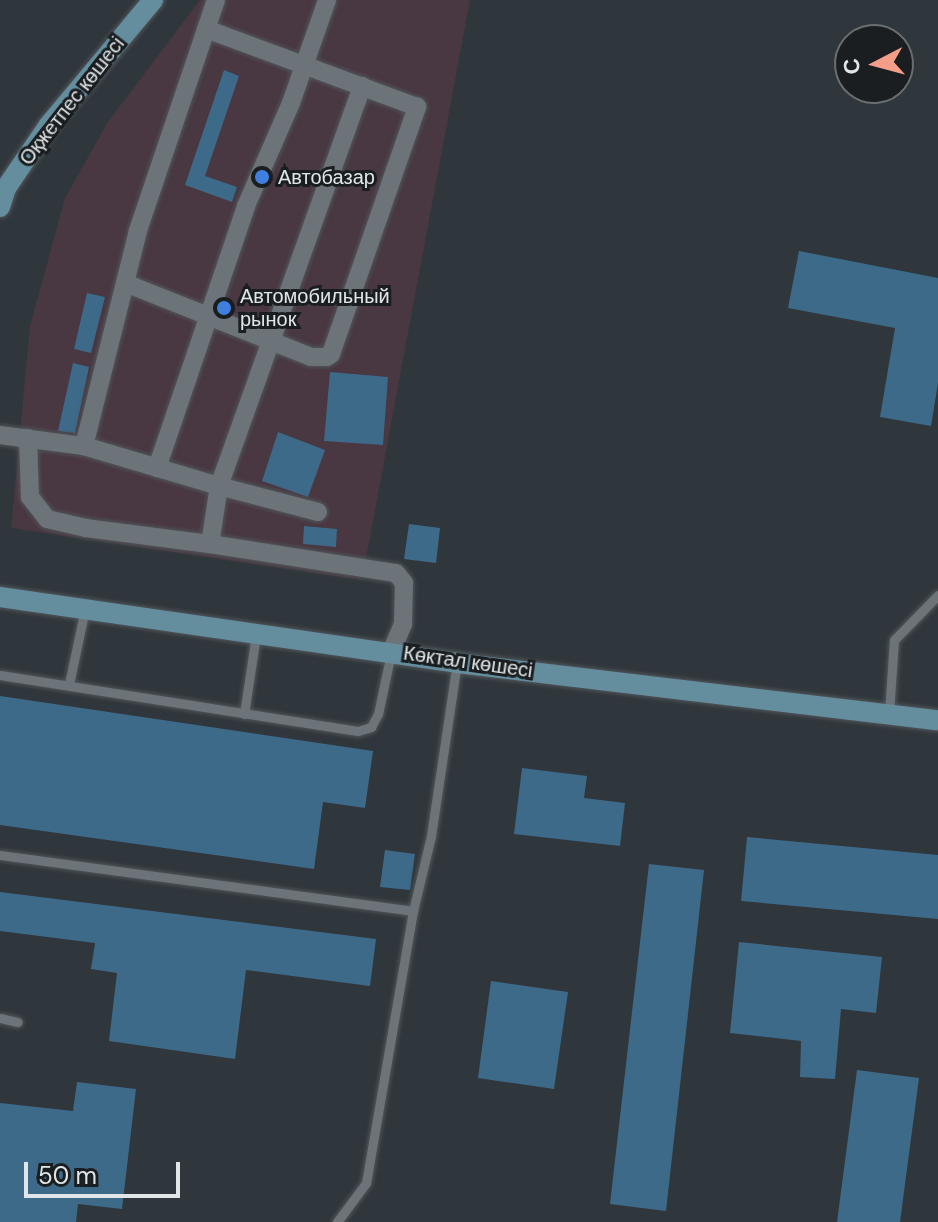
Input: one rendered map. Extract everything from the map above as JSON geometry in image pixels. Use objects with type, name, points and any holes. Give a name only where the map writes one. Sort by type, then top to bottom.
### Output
[{"type":"street","name":"Оқжетпес көшесі","points":[[0,207],[6,188],[49,125],[153,0]]},
{"type":"street","points":[[84,446],[138,231],[216,0]]},
{"type":"street","points":[[157,468],[246,206],[305,63],[327,0]]},
{"type":"street","points":[[125,283],[311,357],[331,354],[417,107],[305,63],[206,29]]},
{"type":"street","points":[[210,544],[219,486],[362,86]]},
{"type":"street","points":[[0,435],[84,446],[318,512]]},
{"type":"street","points":[[28,438],[30,497],[47,519],[86,528],[396,573],[404,583],[403,624],[391,652]]},
{"type":"street","name":"Көктал көшесі","points":[[0,597],[457,663],[938,720]]},
{"type":"lane","points":[[889,713],[894,640],[938,595]]},
{"type":"lane","points":[[69,684],[85,608]]},
{"type":"lane","points":[[244,714],[257,632]]},
{"type":"lane","points":[[0,675],[358,731],[371,727],[378,714],[391,652]]},
{"type":"lane","points":[[337,1222],[366,1183],[413,911],[431,836],[457,663]]},
{"type":"lane","points":[[0,855],[413,911]]},
{"type":"lane","points":[[0,1018],[18,1022]]},
{"type":"shaded area","name":"Автомобильный рынок","points":[[200,0],[470,0],[362,580],[11,528],[30,326],[65,198],[108,122]]},
{"type":"building","points":[[224,70],[239,76],[205,176],[237,187],[232,202],[185,185]]},
{"type":"building","points":[[799,251],[938,278],[938,383],[931,426],[880,417],[895,328],[788,308]]},
{"type":"building","points":[[87,293],[105,297],[91,353],[74,349]]},
{"type":"building","points":[[73,363],[89,367],[75,433],[58,431]]},
{"type":"building","points":[[330,372],[388,377],[383,445],[324,441]]},
{"type":"building","points":[[278,432],[325,450],[308,497],[262,481]]},
{"type":"building","points":[[409,524],[440,528],[436,563],[404,559]]},
{"type":"building","points":[[304,526],[337,529],[336,547],[303,544]]},
{"type":"building","points":[[0,696],[373,751],[365,808],[323,802],[314,869],[0,825]]},
{"type":"building","points":[[522,768],[587,776],[584,798],[625,803],[620,846],[514,834]]},
{"type":"building","points":[[747,837],[938,855],[938,919],[741,901]]},
{"type":"building","points":[[385,850],[415,854],[410,890],[380,887]]},
{"type":"building","points":[[649,864],[704,870],[666,1211],[610,1204]]},
{"type":"building","points":[[0,892],[376,939],[370,986],[246,970],[235,1059],[109,1041],[117,973],[91,969],[95,943],[0,931]]},
{"type":"building","points":[[739,942],[882,957],[876,1013],[841,1009],[835,1079],[800,1077],[801,1041],[730,1033]]},
{"type":"building","points":[[491,981],[568,992],[554,1089],[478,1078]]},
{"type":"building","points":[[857,1070],[919,1078],[900,1222],[837,1222]]},
{"type":"building","points":[[77,1082],[136,1089],[122,1209],[78,1204],[76,1222],[0,1222],[0,1103],[73,1111]]},
{"type":"place","name":"Автобазар","points":[[262,177]]},
{"type":"place","name":"Автомобильный рынок","points":[[224,308]]}]
